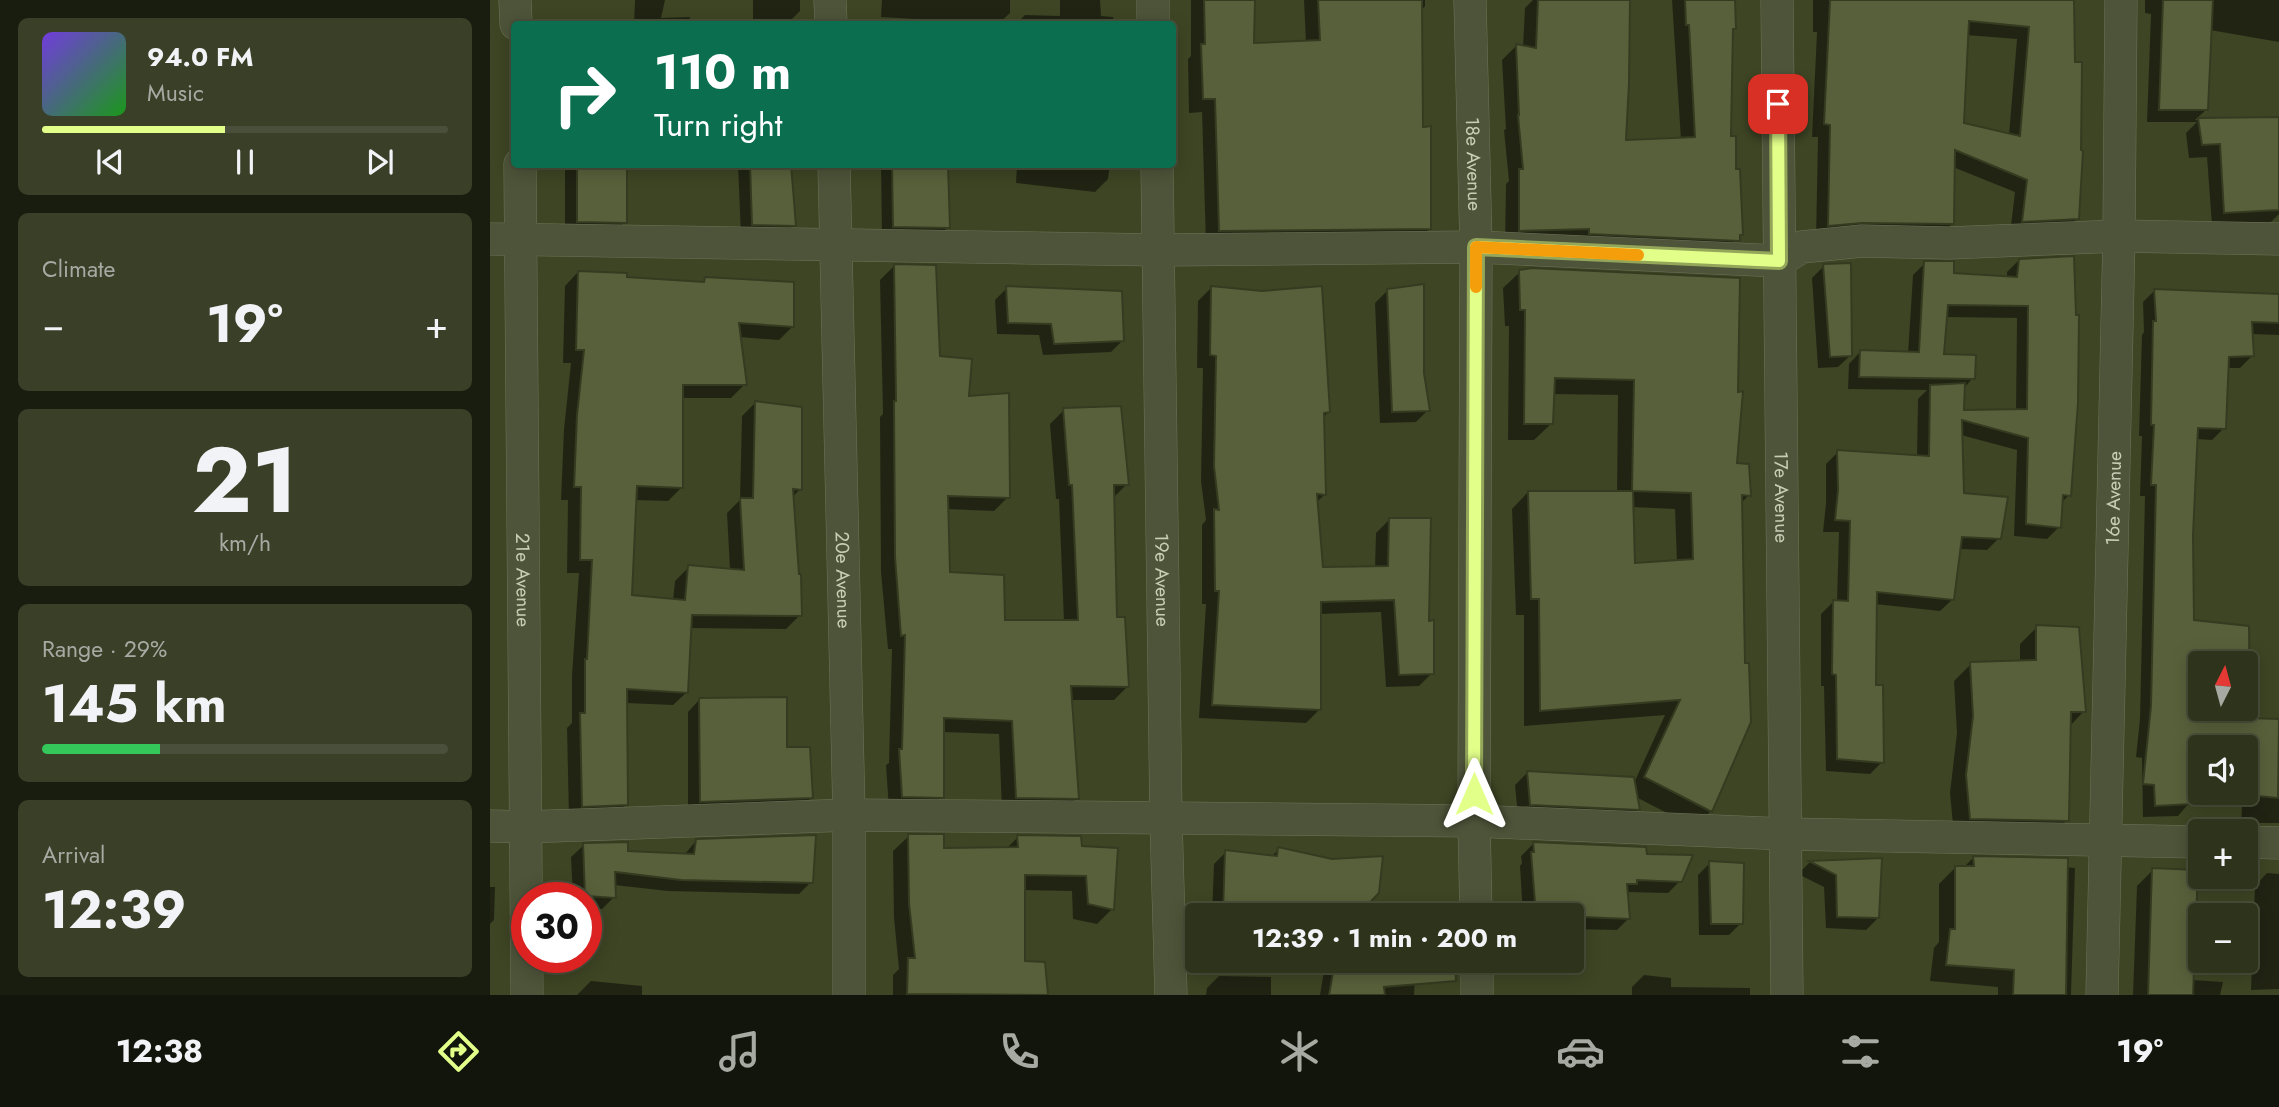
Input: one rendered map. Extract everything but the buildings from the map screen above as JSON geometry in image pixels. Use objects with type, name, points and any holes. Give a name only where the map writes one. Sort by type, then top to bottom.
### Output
[{"type":"street","points":[[515,0],[516,21]]},
{"type":"street","points":[[830,0],[831,21]]},
{"type":"street","points":[[1153,0],[1153,21]]},
{"type":"street","name":"18e Avenue","points":[[1470,0],[1476,247],[1476,903]]},
{"type":"street","name":"17e Avenue","points":[[1777,0],[1787,995]]},
{"type":"street","name":"16e Avenue","points":[[2102,995],[2119,236],[2121,0]]},
{"type":"street","name":"21e Avenue","points":[[520,168],[527,995]]},
{"type":"street","name":"20e Avenue","points":[[834,168],[849,815],[849,995]]},
{"type":"street","name":"19e Avenue","points":[[1157,168],[1171,995]]},
{"type":"street","points":[[490,239],[1160,250],[1476,247],[1779,261],[1802,247],[1862,241],[1949,243],[2119,236],[2279,239]]},
{"type":"street","points":[[490,826],[849,815],[1474,821],[1785,834],[2188,842]]},
{"type":"street","points":[[2258,842],[2279,843]]},
{"type":"street","points":[[1477,973],[1478,995]]},
{"type":"slow traffic","points":[[1476,287],[1476,247],[1638,255]]},
{"type":"route","points":[[1474,794],[1476,247],[1779,261],[1778,104]]}]
